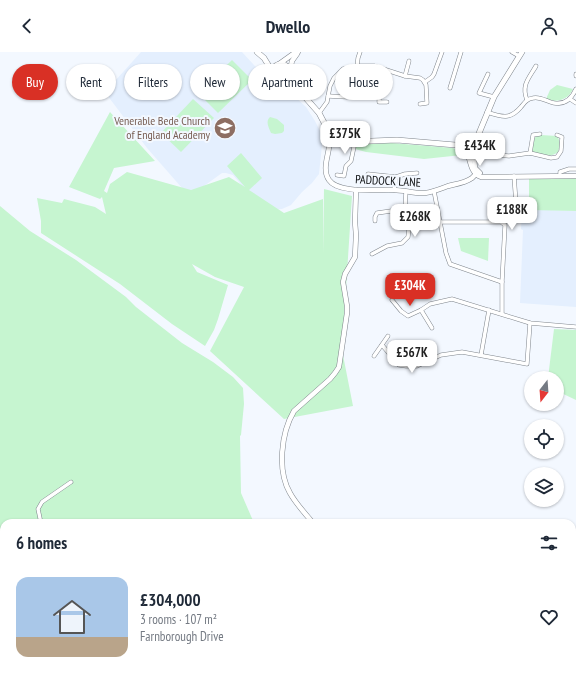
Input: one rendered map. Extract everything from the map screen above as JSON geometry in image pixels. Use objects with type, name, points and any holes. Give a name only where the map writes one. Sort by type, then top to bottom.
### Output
[{"type":"main road","points":[[257,52],[264,58],[278,64]]},
{"type":"main road","points":[[458,146],[466,155],[473,151],[494,97],[521,54]]},
{"type":"main road","points":[[264,58],[268,64]]},
{"type":"main road","points":[[307,100],[319,114],[329,132],[335,138],[343,142],[397,140],[458,146],[473,151]]},
{"type":"street","points":[[278,64],[298,52]]},
{"type":"street","points":[[291,64],[298,52]]},
{"type":"street","points":[[357,64],[360,52]]},
{"type":"street","points":[[425,82],[434,74],[442,52]]},
{"type":"street","points":[[450,88],[461,52]]},
{"type":"street","points":[[512,52],[521,54]]},
{"type":"street","points":[[405,76],[409,61]]},
{"type":"street","points":[[527,100],[524,94],[524,89],[536,66]]},
{"type":"street","points":[[393,72],[405,76],[420,78],[425,82],[428,94],[427,103],[420,104]]},
{"type":"street","points":[[480,93],[488,74]]},
{"type":"street","points":[[319,114],[327,102],[329,90],[335,78]]},
{"type":"street","points":[[487,112],[499,116],[507,116],[515,113],[527,100],[534,98],[542,98],[550,102],[565,102],[570,99],[576,89]]},
{"type":"street","points":[[475,93],[494,97]]},
{"type":"street","points":[[328,96],[335,96]]},
{"type":"street","points":[[570,99],[576,102]]},
{"type":"street","points":[[379,100],[379,102],[387,102]]},
{"type":"street","name":"PADDOCK LANE","points":[[329,132],[326,175],[335,185],[356,190],[394,190],[420,193],[434,191],[464,182],[477,173]]},
{"type":"street","points":[[530,153],[533,135],[540,134]]},
{"type":"street","points":[[557,135],[562,137],[561,150],[556,157],[551,158],[530,153],[509,156],[473,151],[477,173],[481,177],[576,176]]},
{"type":"street","name":"PADDOCK LANE","points":[[329,146],[335,138]]},
{"type":"street","points":[[337,175],[344,176],[346,166],[351,161],[355,142]]},
{"type":"street","points":[[498,155],[500,142]]},
{"type":"street","points":[[560,176],[560,172],[569,169],[576,169]]},
{"type":"street","points":[[368,174],[396,177],[405,174],[417,173]]},
{"type":"street","points":[[514,176],[516,203]]},
{"type":"street","points":[[394,190],[396,177]]},
{"type":"street","points":[[309,519],[289,492],[283,475],[282,463],[286,429],[294,411],[330,378],[339,367],[347,313],[343,282],[344,274],[355,257],[356,190]]},
{"type":"street","points":[[372,254],[387,246],[402,243],[408,237],[410,229],[405,209],[406,191]]},
{"type":"street","points":[[434,191],[446,253],[450,264],[502,282]]},
{"type":"street","points":[[375,221],[377,213],[405,209]]},
{"type":"street","points":[[440,222],[501,222],[504,225],[502,314]]},
{"type":"street","points":[[392,300],[401,311],[408,316],[430,304],[452,299],[530,323],[576,326]]},
{"type":"street","points":[[420,310],[432,328]]},
{"type":"street","points":[[480,355],[489,310]]},
{"type":"street","points":[[382,345],[399,365],[406,366],[417,366],[441,355],[462,352],[527,364],[530,323]]},
{"type":"street","points":[[374,356],[388,336]]},
{"type":"street","points":[[40,519],[38,509],[42,502],[71,482]]},
{"type":"shaded area","name":"Venerable Bede Church of England Academy","points":[[141,52],[242,52],[253,64],[248,64],[248,100],[299,100],[306,107],[315,121],[322,135],[319,174],[291,205],[282,209],[273,210],[244,188],[233,175],[226,173],[222,173],[204,186],[195,190],[182,188],[147,148],[111,100],[116,100],[116,80],[124,71],[124,100],[182,100],[182,64],[130,64]]},
{"type":"shaded area","points":[[522,209],[576,211],[576,307],[520,303],[523,230],[521,229]]},
{"type":"green space","points":[[232,60],[236,64],[228,64]]},
{"type":"green space","points":[[240,68],[248,76],[248,84],[240,92]]},
{"type":"green space","points":[[557,85],[573,89],[568,96],[562,100],[554,101],[546,99],[550,90]]},
{"type":"green space","points":[[192,100],[194,100],[214,118],[181,152],[161,133]]},
{"type":"green space","points":[[205,100],[231,100],[218,113]]},
{"type":"green space","points":[[110,112],[155,161],[114,168],[104,191],[107,193],[110,184],[127,172],[191,190],[229,177],[245,187],[227,166],[241,153],[262,178],[249,190],[284,213],[323,199],[323,254],[324,189],[352,196],[342,350],[353,406],[284,419],[210,351],[244,287],[215,277],[192,264],[197,272],[228,285],[214,330],[205,346],[172,324],[120,284],[41,233],[41,221],[37,198],[62,203],[64,199],[95,207],[106,214],[102,197],[100,199],[69,187]]},
{"type":"green space","points":[[270,117],[277,119],[284,125],[284,131],[282,133],[271,133],[268,127],[268,120]]},
{"type":"green space","points":[[541,135],[557,136],[560,144],[558,152],[548,156],[531,152],[535,137]]},
{"type":"green space","points":[[392,143],[453,148],[462,155],[424,159],[366,152],[355,149],[358,144]]},
{"type":"green space","points":[[529,178],[576,178],[576,211],[529,210]]},
{"type":"green space","points":[[0,206],[30,231],[76,260],[126,297],[136,307],[182,343],[213,362],[233,377],[243,388],[244,404],[240,436],[241,493],[252,519],[0,519]]},
{"type":"green space","points":[[458,238],[489,238],[488,261],[461,251]]},
{"type":"green space","points":[[554,329],[576,330],[576,400],[564,394],[564,371],[549,371]]},
{"type":"place","name":"Venerable Bede Church of England Academy","points":[[225,128]]}]
